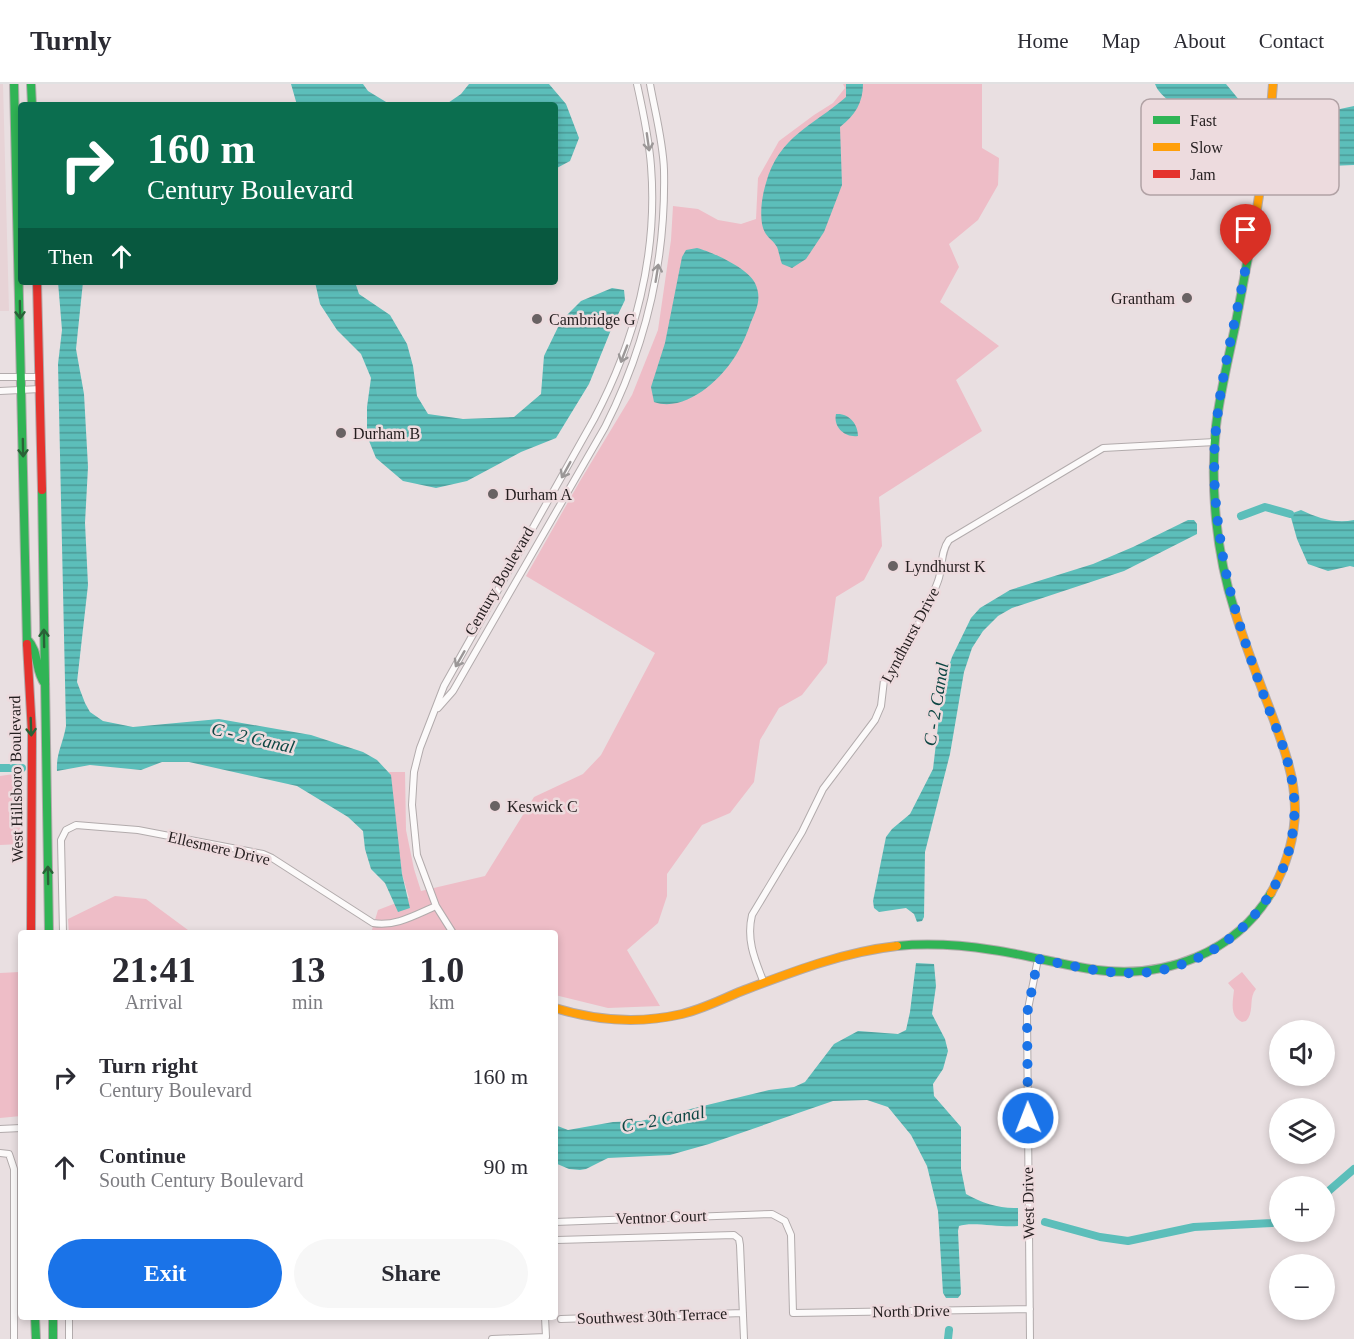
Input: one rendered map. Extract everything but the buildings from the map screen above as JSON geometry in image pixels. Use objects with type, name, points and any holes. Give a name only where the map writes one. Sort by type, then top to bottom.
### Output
[{"type":"main road","name":"West Hillsboro Boulevard","points":[[14,84],[18,230]]},
{"type":"main road","points":[[1272,99],[1273,84]]},
{"type":"main road","points":[[30,87],[32,102]]},
{"type":"main road","points":[[558,1009],[604,1020],[656,1018],[695,1010],[822,962],[891,946],[921,944],[971,946],[1096,970],[1134,973],[1165,969],[1204,954],[1234,936],[1248,924],[1269,896],[1283,868],[1292,838],[1295,808],[1292,780],[1282,743],[1229,590],[1215,493],[1215,442],[1220,394],[1259,195]]},
{"type":"main road","name":"West Hillsboro Boulevard","points":[[20,285],[27,639],[32,733],[31,930]]},
{"type":"main road","name":"West Hillsboro Boulevard","points":[[37,285],[49,930]]},
{"type":"main road","points":[[27,639],[33,644],[36,653],[38,677],[45,684]]},
{"type":"main road","points":[[35,1320],[36,1339]]},
{"type":"main road","points":[[53,1320],[53,1339]]},
{"type":"street","name":"Century Boulevard","points":[[451,930],[436,906],[417,855],[412,805],[414,772],[420,748],[444,686],[594,420],[610,390],[628,344],[639,306],[645,273],[651,213],[651,166],[638,84]]},
{"type":"street","name":"Century Boulevard","points":[[435,711],[453,691],[605,427],[622,394],[639,348],[651,309],[664,214],[664,168],[650,84]]},
{"type":"street","points":[[0,377],[39,377]]},
{"type":"street","points":[[0,391],[40,389]]},
{"type":"street","name":"Lyndhurst Drive","points":[[764,983],[749,939],[752,915],[802,832],[823,789],[875,720],[881,706],[884,680],[894,671],[899,662],[936,586],[944,550],[949,540],[1102,448],[1215,442]]},
{"type":"street","name":"Ellesmere Drive","points":[[63,930],[61,840],[66,830],[76,825],[138,830],[263,854],[284,865],[372,923],[383,925],[395,923],[436,906]]},
{"type":"street","name":"West Drive","points":[[1030,1339],[1027,1014],[1038,959]]},
{"type":"street","points":[[0,1129],[18,1128]]},
{"type":"street","points":[[0,1153],[9,1154],[14,1169],[14,1339]]},
{"type":"street","name":"Ventnor Court","points":[[558,1222],[768,1213],[778,1216],[785,1221],[791,1236],[793,1313]]},
{"type":"street","points":[[558,1240],[729,1234],[737,1237],[740,1245],[744,1339]]},
{"type":"street","name":"North Drive","points":[[793,1313],[1030,1309]]},
{"type":"street","name":"Southwest 30th Terrace","points":[[561,1319],[743,1313]]},
{"type":"street","points":[[69,1320],[69,1339]]},
{"type":"street","points":[[492,1339],[546,1337],[545,1320]]},
{"type":"shaded area","points":[[0,84],[3,84],[9,311],[0,311]]},
{"type":"shaded area","points":[[843,84],[982,84],[982,148],[999,158],[998,185],[978,220],[949,244],[959,267],[940,302],[999,346],[956,380],[982,431],[879,497],[882,546],[864,580],[836,597],[827,663],[802,695],[779,708],[760,740],[754,782],[730,813],[702,825],[667,874],[667,896],[658,923],[627,950],[660,1006],[608,1008],[558,996],[558,930],[372,930],[378,910],[409,898],[402,874],[389,772],[405,772],[406,830],[421,891],[485,876],[534,797],[583,774],[601,755],[655,653],[526,576],[632,395],[658,330],[671,240],[673,206],[698,209],[718,220],[741,224],[756,219],[758,178],[779,141],[833,103],[845,88]]},
{"type":"shaded area","points":[[21,773],[21,844],[0,845],[0,776]]},
{"type":"shaded area","points":[[115,896],[146,899],[188,930],[69,930],[68,919]]},
{"type":"shaded area","points":[[18,972],[18,1116],[0,1118],[0,973]]},
{"type":"shaded area","points":[[1242,972],[1256,989],[1252,997],[1249,1017],[1242,1022],[1233,1012],[1234,990],[1228,983]]},
{"type":"water","points":[[291,84],[363,84],[368,91],[386,102],[296,102]]},
{"type":"water","points":[[469,84],[549,84],[566,104],[579,138],[570,161],[558,167],[558,102],[449,102],[461,94]]},
{"type":"water","points":[[846,84],[863,84],[862,97],[857,108],[840,127],[842,185],[824,232],[806,259],[792,268],[782,264],[777,247],[763,229],[761,209],[766,183],[779,154],[788,143],[846,97]]},
{"type":"water","points":[[1155,84],[1226,84],[1238,99],[1166,99]]},
{"type":"water","points":[[1354,106],[1354,165],[1339,166],[1339,109]]},
{"type":"water","points":[[697,248],[729,261],[751,277],[758,293],[757,307],[736,355],[712,384],[690,399],[678,403],[654,402],[651,387],[665,343],[682,257],[686,250]]},
{"type":"water","points":[[58,285],[83,285],[76,349],[84,394],[88,467],[85,523],[88,585],[77,682],[90,712],[103,721],[133,727],[219,719],[311,735],[363,752],[377,760],[391,775],[402,874],[410,908],[398,912],[385,883],[371,869],[363,831],[348,817],[297,786],[189,762],[162,762],[141,770],[90,765],[57,771],[66,726],[58,364],[62,330]]},
{"type":"water","points":[[316,285],[356,285],[359,294],[390,315],[407,344],[417,396],[428,414],[463,419],[514,417],[541,394],[544,356],[561,321],[581,301],[612,288],[624,290],[625,300],[589,384],[556,438],[521,452],[467,481],[436,488],[403,481],[376,458],[367,436],[367,407],[371,378],[361,354],[337,330],[320,304]]},
{"type":"water","points":[[836,414],[845,415],[852,420],[858,436],[841,431],[836,423]]},
{"type":"water","points":[[1301,510],[1327,520],[1354,520],[1354,567],[1328,571],[1308,564],[1297,539],[1290,514]]},
{"type":"water","points":[[1188,520],[1194,520],[1197,524],[1197,534],[1124,571],[1012,608],[998,616],[983,631],[972,648],[964,672],[950,754],[925,852],[924,917],[922,921],[917,922],[914,914],[906,908],[879,912],[874,908],[873,901],[886,837],[910,814],[933,769],[943,684],[952,657],[971,618],[980,608],[1010,590],[1093,564]]},
{"type":"water","points":[[916,963],[934,964],[936,986],[932,1014],[945,1039],[948,1051],[943,1069],[933,1084],[934,1096],[961,1127],[961,1169],[966,1194],[991,1205],[1018,1208],[1018,1226],[971,1224],[959,1226],[961,1294],[958,1298],[946,1298],[943,1293],[938,1211],[927,1166],[911,1135],[888,1107],[867,1100],[833,1101],[709,1144],[670,1155],[608,1158],[580,1170],[558,1164],[558,1126],[568,1130],[613,1122],[641,1121],[769,1090],[794,1087],[805,1082],[834,1044],[858,1031],[898,1034],[906,1030]]},
{"type":"waterway","name":"C - 2 Canal","points":[[1241,516],[1265,507],[1290,514]]},
{"type":"waterway","name":"C - 2 Canal","points":[[0,768],[22,768]]},
{"type":"waterway","points":[[1335,1185],[1354,1169]]},
{"type":"waterway","points":[[1045,1222],[1100,1237],[1128,1241],[1194,1227],[1269,1223]]},
{"type":"waterway","points":[[948,1339],[949,1330]]},
{"type":"traffic: fast","points":[[14,84],[18,256]]},
{"type":"traffic: fast","points":[[31,84],[32,102]]},
{"type":"traffic: fast","points":[[1235,612],[1223,567],[1216,520],[1214,449],[1220,401],[1256,215]]},
{"type":"traffic: fast","points":[[19,285],[27,644]]},
{"type":"traffic: fast","points":[[42,490],[49,930]]},
{"type":"traffic: fast","points":[[27,639],[34,650],[39,673],[45,684]]},
{"type":"traffic: fast","points":[[897,946],[969,947],[1097,970],[1123,972],[1148,970],[1196,957],[1218,946],[1238,932],[1256,914],[1271,893]]},
{"type":"traffic: fast","points":[[35,1320],[36,1339]]},
{"type":"traffic: fast","points":[[53,1320],[53,1339]]},
{"type":"traffic: slow","points":[[1272,99],[1273,84]]},
{"type":"traffic: slow","points":[[1256,215],[1259,195]]},
{"type":"traffic: slow","points":[[1235,612],[1293,783],[1295,820],[1291,842],[1285,863],[1271,893]]},
{"type":"traffic: slow","points":[[558,1009],[618,1020],[666,1017],[697,1009],[818,964],[857,953],[897,946]]},
{"type":"traffic: jam","points":[[37,285],[42,490]]},
{"type":"traffic: jam","points":[[27,644],[32,733],[31,930]]},
{"type":"place","name":"Grantham","points":[[1187,298]]},
{"type":"place","name":"Cambridge G","points":[[537,319]]},
{"type":"place","name":"Durham B","points":[[341,433]]},
{"type":"place","name":"Durham A","points":[[493,494]]},
{"type":"place","name":"Lyndhurst K","points":[[893,566]]},
{"type":"place","name":"Keswick C","points":[[495,806]]},
{"type":"route","points":[[1028,1118],[1027,1014],[1038,959],[1096,970],[1134,973],[1165,969],[1183,963],[1221,945],[1248,924],[1278,881],[1288,854],[1295,808],[1292,780],[1282,743],[1229,590],[1215,493],[1215,442],[1220,394],[1246,266]]}]
